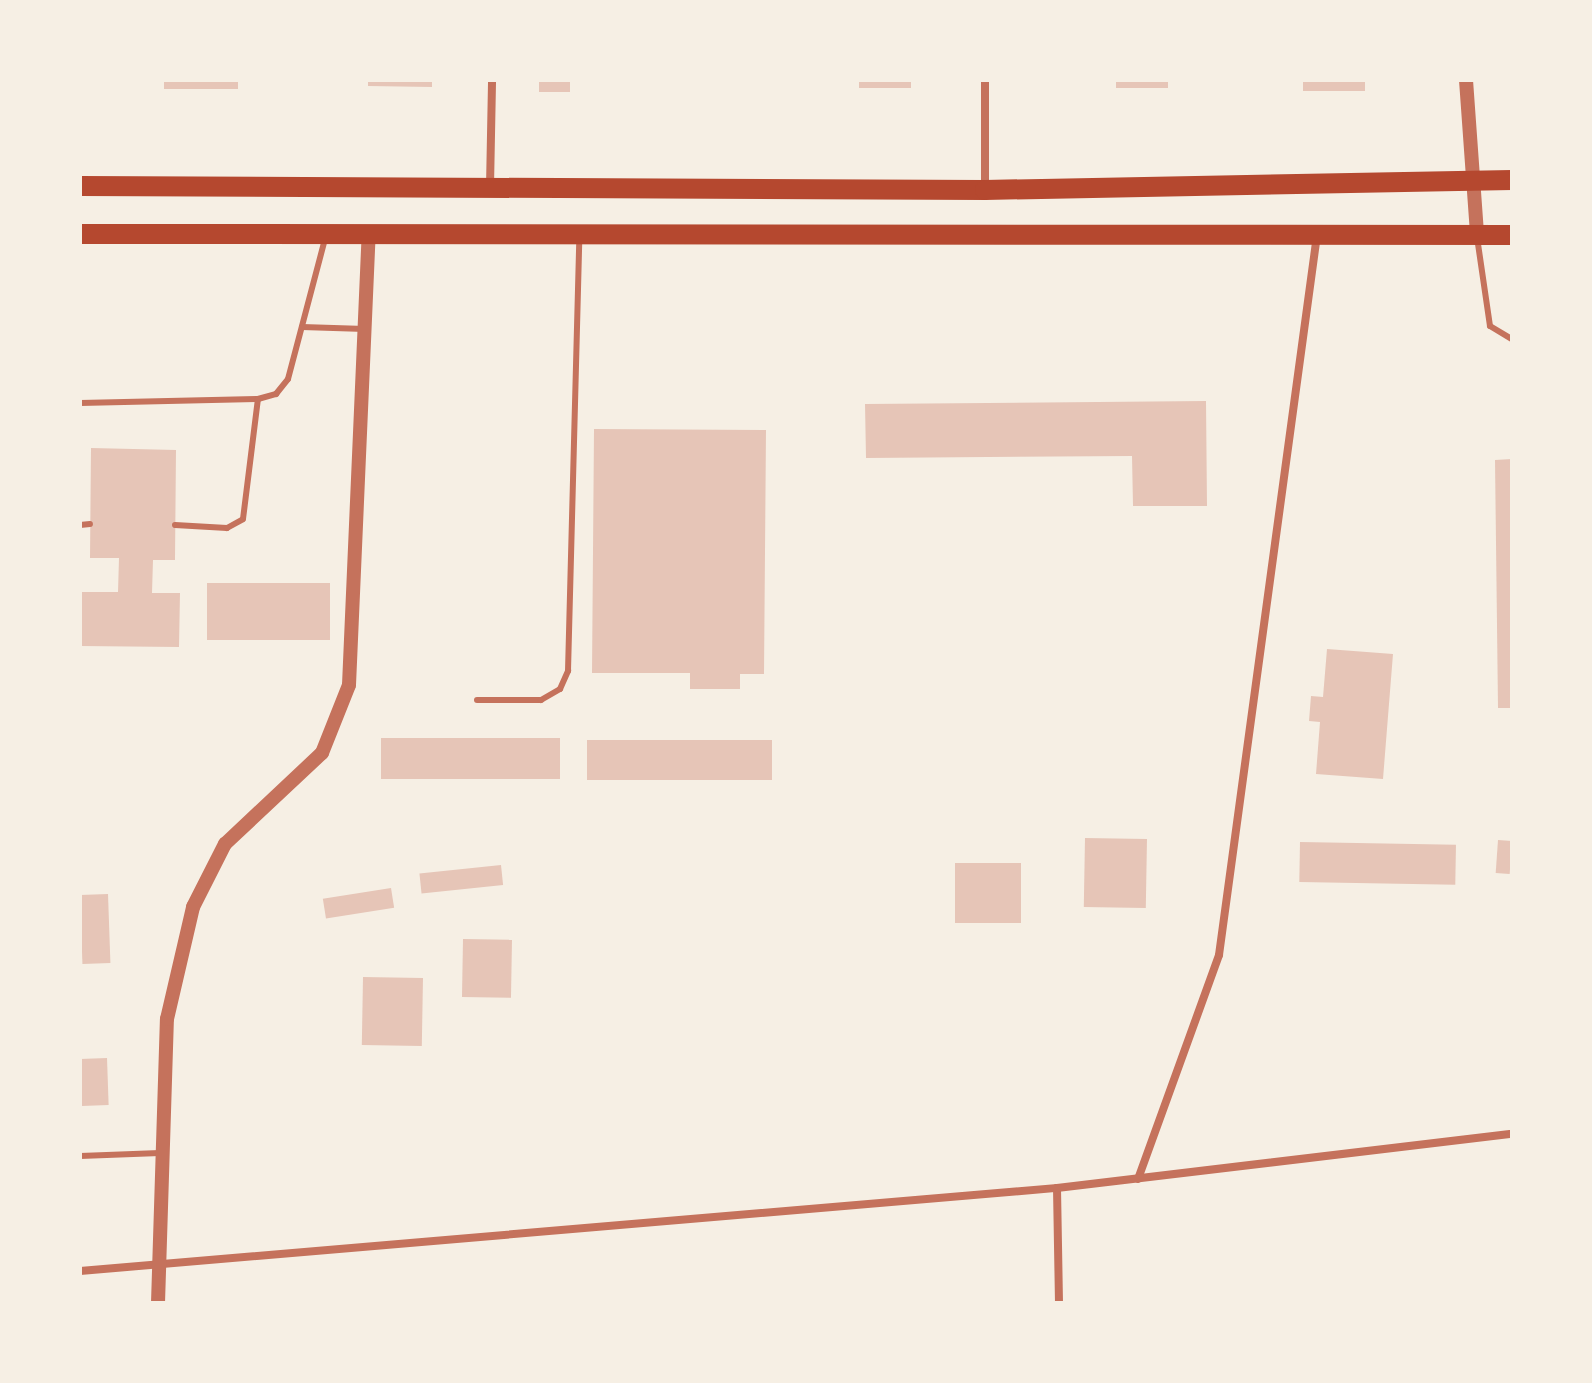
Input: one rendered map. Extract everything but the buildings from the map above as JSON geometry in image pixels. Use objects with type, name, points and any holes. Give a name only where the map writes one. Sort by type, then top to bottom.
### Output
[{"type":"main road","points":[[80,186],[985,190],[1472,178],[1512,180]]},
{"type":"main road","points":[[80,234],[1512,235]]},
{"type":"street","points":[[490,187],[492,80]]},
{"type":"street","points":[[985,80],[985,190]]},
{"type":"street","points":[[1466,80],[1477,235]]},
{"type":"street","points":[[158,1303],[160,1153],[167,1019],[193,907],[225,844],[322,753],[349,685],[369,232]]},
{"type":"street","points":[[1138,1179],[1219,955],[1317,234]]},
{"type":"street","points":[[80,1271],[159,1268],[1057,1188],[1512,1134]]},
{"type":"street","points":[[1057,1188],[1059,1303]]},
{"type":"lane","points":[[80,403],[258,399],[276,394],[288,379],[326,233]]},
{"type":"lane","points":[[477,700],[541,700],[560,689],[568,671],[579,235]]},
{"type":"lane","points":[[1477,235],[1490,326],[1512,339]]},
{"type":"lane","points":[[302,327],[365,329]]},
{"type":"lane","points":[[175,525],[227,528],[243,519],[258,399]]},
{"type":"lane","points":[[80,525],[90,524]]},
{"type":"lane","points":[[80,1156],[160,1153]]}]
